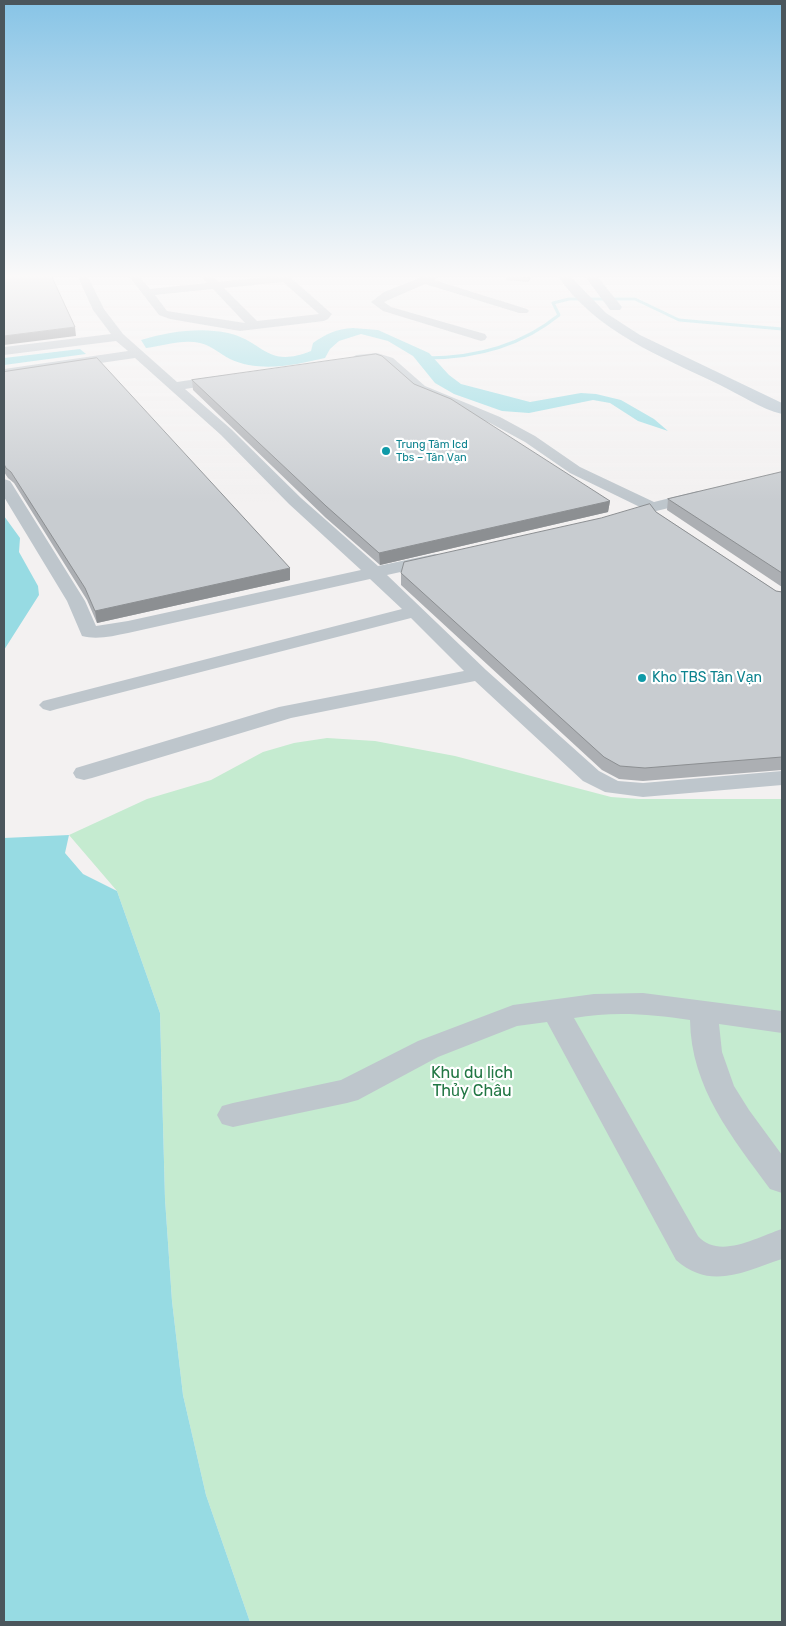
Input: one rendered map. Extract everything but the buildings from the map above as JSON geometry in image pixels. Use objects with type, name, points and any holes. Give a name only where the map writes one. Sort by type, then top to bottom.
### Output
[{"type":"main road","points":[[662,351],[782,409]]},
{"type":"main road","points":[[690,351],[782,394]]},
{"type":"street","points":[[134,351],[176,386],[373,574],[415,611],[479,674],[591,776],[613,787],[643,790],[782,778]]},
{"type":"street","points":[[4,373],[137,354]]},
{"type":"street","points":[[340,361],[377,357],[388,361],[420,389],[494,420],[530,439],[575,470],[652,507],[670,523]]},
{"type":"street","points":[[154,368],[240,375],[176,386]]},
{"type":"street","points":[[4,484],[76,601],[89,632],[128,627],[373,574],[454,554]]},
{"type":"street","points":[[625,514],[717,492]]},
{"type":"street","points":[[84,773],[287,712],[479,674]]},
{"type":"street","points":[[233,1115],[347,1091],[428,1049],[513,1016],[594,1004],[642,1003],[782,1022]]},
{"type":"street","points":[[555,1010],[675,1229],[689,1251],[706,1262],[723,1263],[782,1244]]},
{"type":"street","points":[[704,1010],[707,1050],[714,1078],[726,1102],[782,1180]]},
{"type":"lane","points":[[50,705],[415,611]]},
{"type":"green space","name":"Khu du lịch Thủy Châu","points":[[327,738],[375,741],[455,756],[611,797],[639,799],[782,799],[782,1622],[250,1622],[206,1495],[183,1395],[172,1301],[165,1199],[160,1013],[117,891],[69,835],[147,799],[211,780],[263,752],[294,743]]},
{"type":"water","points":[[64,351],[82,351],[86,354],[4,365],[4,358]]},
{"type":"water","points":[[217,351],[264,351],[284,357],[296,356],[311,351],[329,351],[325,358],[302,363],[265,367],[241,363]]},
{"type":"water","points":[[404,351],[424,351],[429,353],[449,375],[461,384],[530,402],[581,393],[596,394],[621,400],[654,419],[668,431],[638,421],[610,403],[593,400],[529,413],[502,411],[454,394],[435,383],[413,356]]},
{"type":"water","points":[[4,516],[20,538],[19,552],[38,586],[39,595],[4,650]]},
{"type":"water","points":[[69,835],[65,853],[83,874],[117,891],[160,1013],[165,1199],[172,1301],[183,1395],[206,1495],[250,1622],[4,1622],[4,838]]},
{"type":"waterway","points":[[426,358],[462,356],[486,351]]},
{"type":"place","name":"Trung Tâm Icd Tbs – Tân Vạn","points":[[386,451]]},
{"type":"place","name":"Kho TBS Tân Vạn","points":[[642,678]]}]
